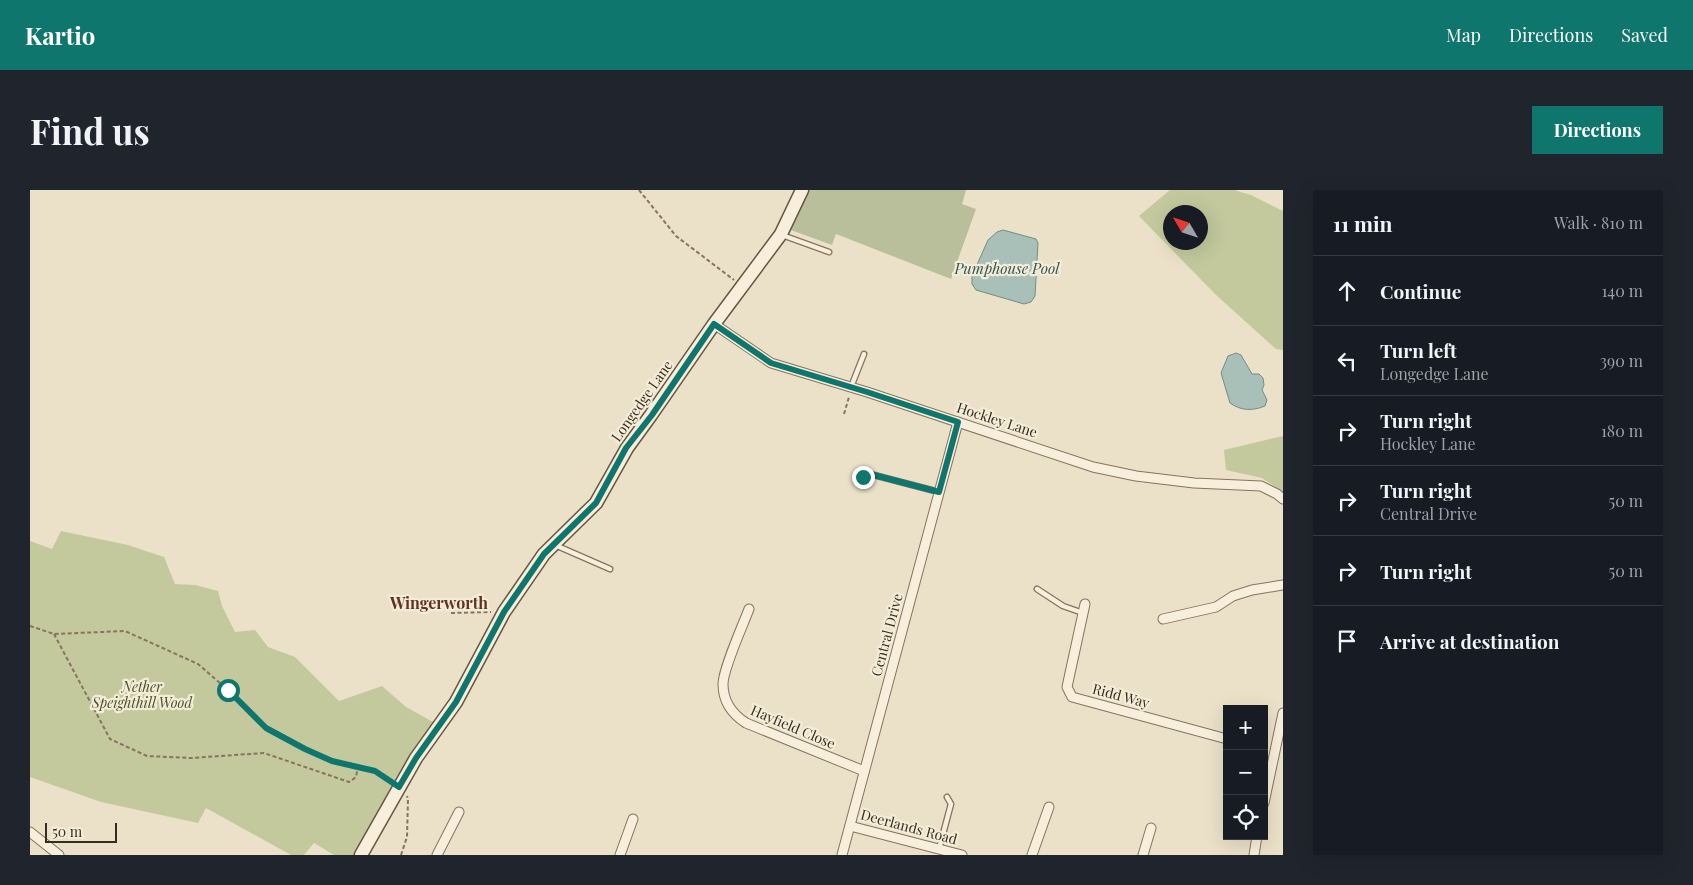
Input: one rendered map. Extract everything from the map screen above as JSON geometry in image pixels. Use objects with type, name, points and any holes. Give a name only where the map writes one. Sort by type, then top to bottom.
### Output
[{"type":"street","name":"Longedge Lane","points":[[361,855],[416,758],[456,702],[504,612],[544,554],[596,503],[626,448],[652,415],[714,324],[781,234],[802,190]]},
{"type":"street","name":"Hockley Lane","points":[[714,324],[771,363],[851,387],[1093,467],[1136,476],[1194,483],[1262,486],[1283,499]]},
{"type":"street","name":"Central Drive","points":[[842,855],[958,422]]},
{"type":"street","points":[[1163,619],[1216,607],[1233,596],[1252,590],[1283,585]]},
{"type":"street","name":"Ridd Way","points":[[1084,608],[1067,687],[1072,697],[1223,738]]},
{"type":"street","name":"Hayfield Close","points":[[750,609],[723,683],[729,707],[737,717],[746,723],[864,771]]},
{"type":"street","points":[[1266,795],[1283,713]]},
{"type":"street","points":[[1268,750],[1275,752]]},
{"type":"street","points":[[1032,855],[1049,807]]},
{"type":"street","points":[[437,855],[459,812]]},
{"type":"street","points":[[620,855],[633,819]]},
{"type":"street","name":"Deerlands Road","points":[[850,826],[962,855]]},
{"type":"street","points":[[1143,855],[1151,828]]},
{"type":"street","points":[[30,832],[59,855]]},
{"type":"street","points":[[1254,855],[1256,840]]},
{"type":"lane","points":[[781,234],[829,252]]},
{"type":"lane","points":[[851,387],[864,354]]},
{"type":"lane","points":[[863,477],[870,474],[939,492]]},
{"type":"lane","points":[[554,544],[610,569]]},
{"type":"lane","points":[[1037,589],[1062,606],[1084,608]]},
{"type":"lane","points":[[939,849],[951,804],[948,797]]},
{"type":"path","points":[[639,190],[676,236],[742,286]]},
{"type":"path","points":[[844,414],[851,387]]},
{"type":"path","points":[[451,612],[504,612]]},
{"type":"path","points":[[30,626],[54,634],[125,631],[163,650],[198,664],[228,690],[266,728],[332,761],[375,771],[399,787],[408,798],[407,837],[401,855]]},
{"type":"path","points":[[54,634],[110,739],[148,756],[191,758],[264,753],[348,782],[356,777],[358,766]]},
{"type":"green space","points":[[809,190],[966,190],[962,204],[976,209],[951,279],[836,234],[832,245],[788,229]]},
{"type":"green space","points":[[1170,190],[1234,190],[1251,195],[1283,211],[1283,350],[1276,349],[1215,294],[1172,250],[1208,250],[1208,205],[1163,205],[1163,241],[1139,216]]},
{"type":"green space","points":[[1283,436],[1283,492],[1262,478],[1226,470],[1224,450]]},
{"type":"green space","name":"Nether Speighthill Wood","points":[[61,531],[128,545],[164,557],[175,584],[195,585],[218,591],[222,606],[235,632],[255,630],[268,647],[295,657],[339,701],[382,686],[406,707],[435,723],[410,755],[354,855],[334,855],[314,843],[304,855],[291,855],[206,808],[198,823],[101,802],[30,777],[30,541],[52,549]]},
{"type":"water","name":"Pumphouse Pool","points":[[1003,230],[1036,239],[1038,243],[1035,296],[1031,302],[1024,304],[976,290],[972,284],[972,276],[988,240],[997,232]]},
{"type":"water","points":[[1236,353],[1241,355],[1252,374],[1259,374],[1263,378],[1264,385],[1262,390],[1267,400],[1265,406],[1247,409],[1238,408],[1230,403],[1221,373],[1228,356]]},
{"type":"district","name":"Wingerworth","points":[[439,603]]},
{"type":"route","points":[[228,690],[266,728],[332,761],[375,771],[399,787],[416,758],[456,702],[504,612],[544,554],[596,503],[626,448],[652,415],[714,324],[771,363],[958,422],[939,492],[870,474],[866,474],[863,477]]}]
